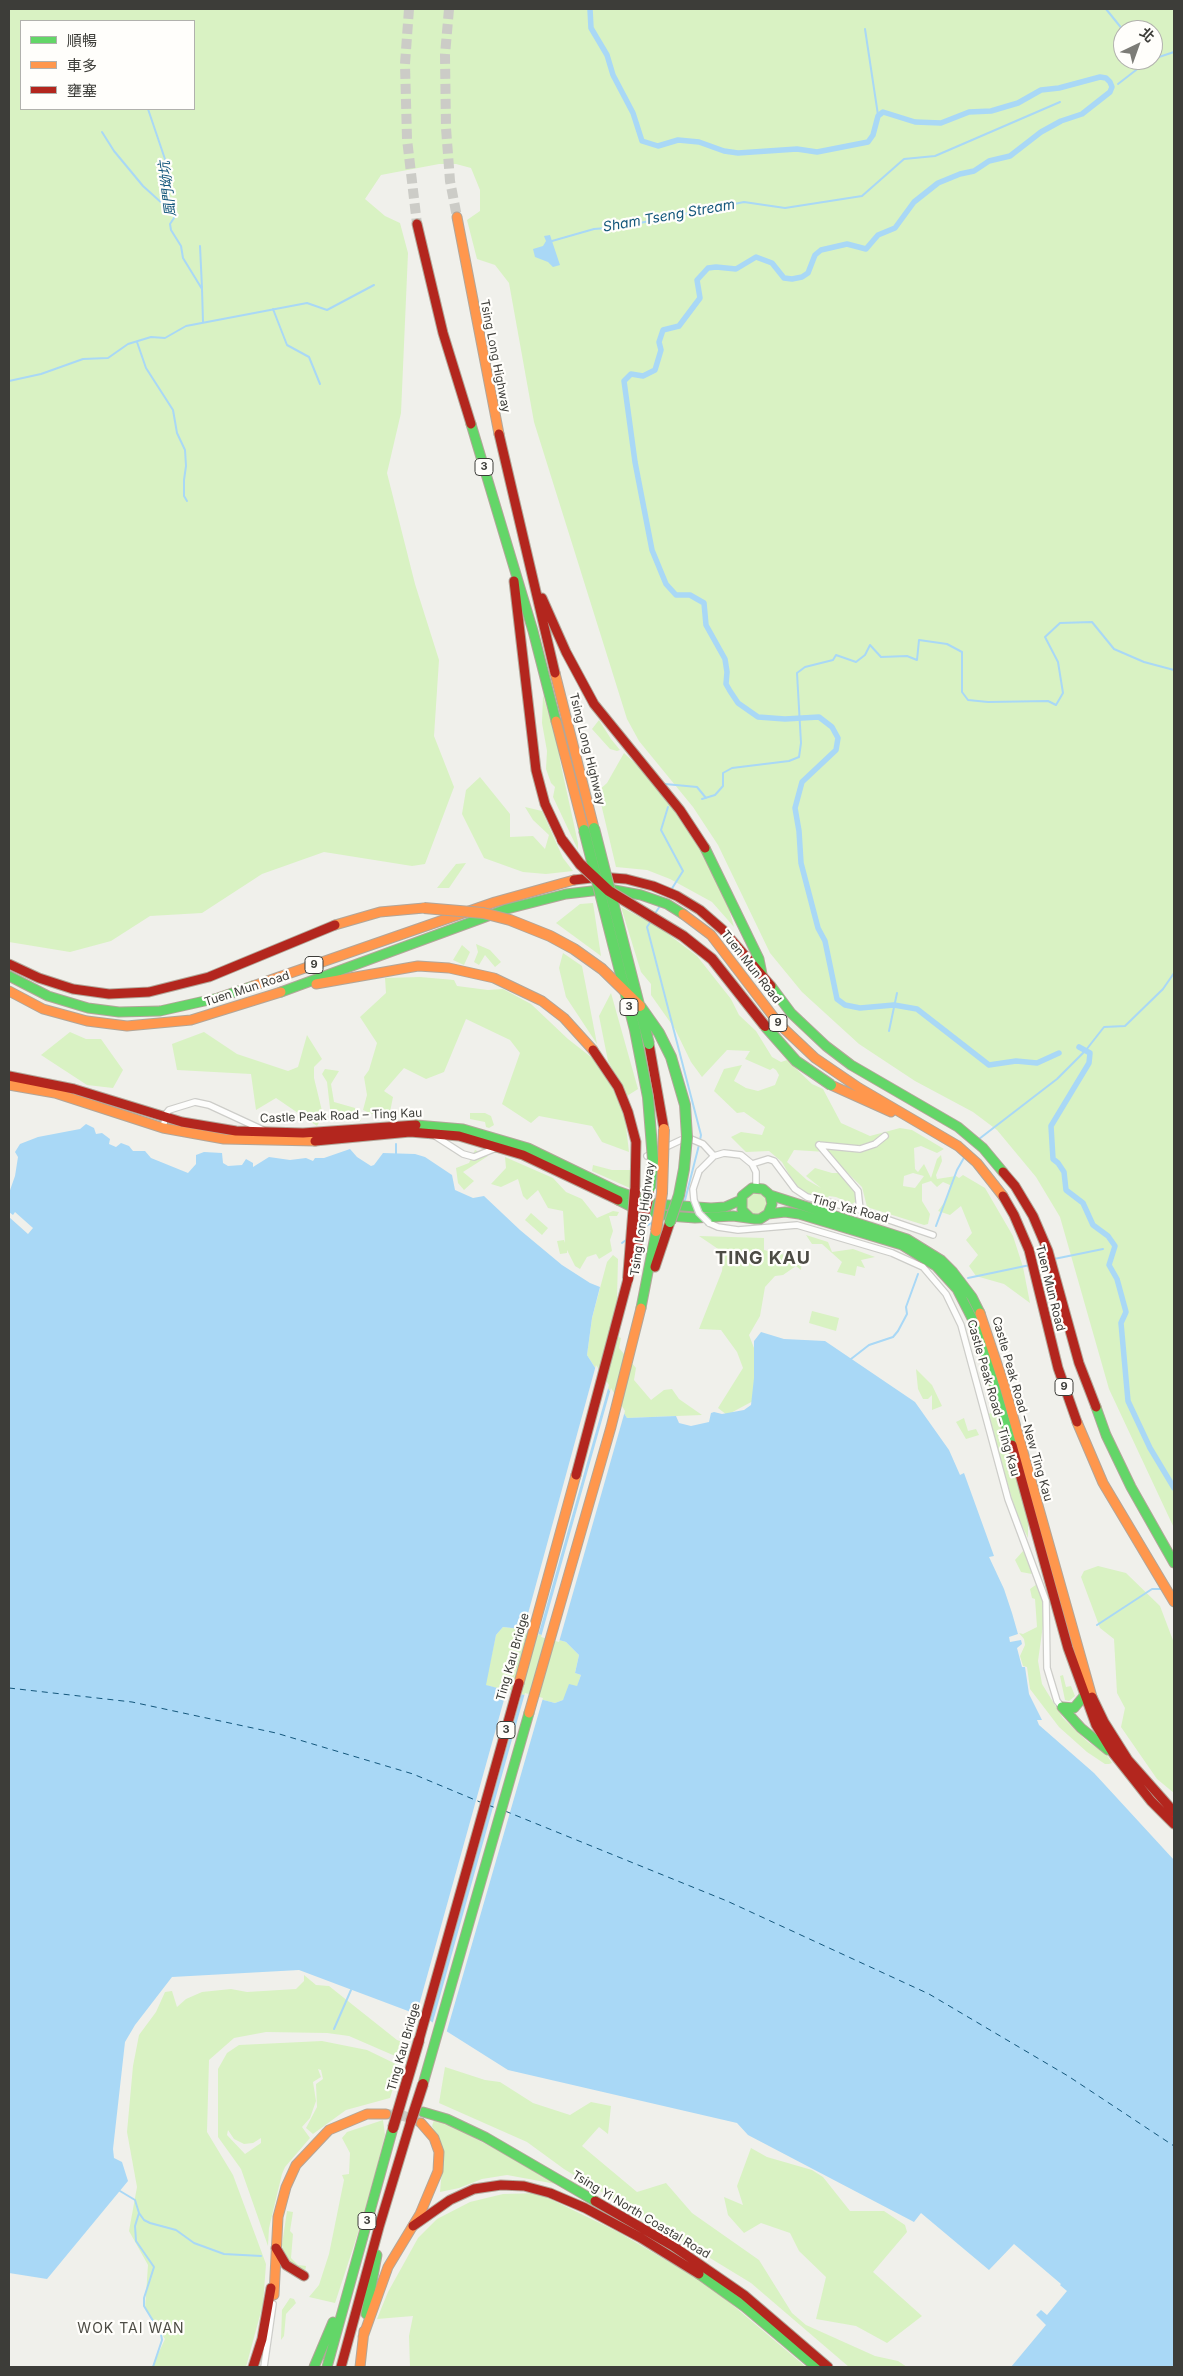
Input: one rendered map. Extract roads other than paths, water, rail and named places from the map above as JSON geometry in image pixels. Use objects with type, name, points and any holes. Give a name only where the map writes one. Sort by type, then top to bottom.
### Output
[{"type":"main road","name":"Tsing Long Highway","points":[[456,217],[491,402],[533,576],[634,1030],[651,1117],[653,1160],[650,1188],[628,1279]]},
{"type":"main road","name":"Tsing Long Highway","points":[[417,224],[425,266],[443,334],[510,550],[645,1026],[656,1075],[663,1121],[664,1157],[662,1193],[646,1289]]},
{"type":"main road","points":[[510,550],[536,770],[545,804],[562,840],[580,864],[609,891],[683,936],[712,959],[779,1044],[796,1061],[831,1085],[884,1106]]},
{"type":"main road","points":[[533,576],[566,652],[594,704],[680,810],[702,842],[759,959],[762,974]]},
{"type":"main road","name":"Tuen Mun Road","points":[[9,976],[48,996],[88,1008],[119,1012],[148,1012],[174,1009],[218,998],[273,980],[536,888],[564,881],[600,877],[626,879],[653,886],[677,896],[700,910],[723,930],[751,965],[762,974],[802,1024],[832,1051],[859,1070],[958,1127],[996,1161],[1024,1198],[1048,1251],[1079,1363],[1100,1422],[1128,1480],[1174,1563]]},
{"type":"main road","name":"Tuen Mun Road","points":[[9,992],[34,1005],[69,1017],[102,1024],[137,1026],[191,1020],[292,988],[507,910],[566,894],[602,889],[641,895],[662,902],[685,914],[705,930],[733,962],[773,1016],[798,1042],[842,1078],[884,1106],[946,1138],[968,1154],[996,1185],[1014,1215],[1034,1266],[1058,1368],[1083,1440],[1103,1483],[1174,1602]]},
{"type":"main road","points":[[9,964],[39,978],[73,989],[115,994],[149,992],[209,977],[341,922],[380,912],[424,908],[482,913],[510,920],[550,936],[584,956],[611,976],[636,1001],[659,1033],[672,1057],[681,1087],[686,1115],[686,1147],[677,1201],[646,1289]]},
{"type":"main road","points":[[292,988],[418,966],[449,968],[483,974],[524,991],[553,1009],[584,1038],[610,1074],[628,1112],[636,1142],[637,1168],[628,1279]]},
{"type":"main road","name":"Castle Peak Road – Ting Kau","points":[[9,1076],[74,1089],[164,1123],[185,1133],[236,1140],[303,1142],[388,1133],[430,1133],[460,1136],[500,1147],[549,1165],[602,1193],[653,1209],[760,1219],[768,1214]]},
{"type":"main road","name":"Castle Peak Road – Ting Kau","points":[[9,1085],[65,1096],[164,1123],[182,1122],[245,1132],[327,1132],[409,1124],[463,1129],[528,1148],[653,1209]]},
{"type":"main road","points":[[756,1188],[763,1189],[770,1195],[772,1204],[768,1214]]},
{"type":"main road","name":"Castle Peak Road – Ting Kau","points":[[695,1213],[725,1207],[741,1200],[745,1193],[756,1188]]},
{"type":"main road","name":"Castle Peak Road – New Ting Kau","points":[[770,1195],[907,1239],[941,1260],[972,1297],[986,1328],[1005,1388],[1086,1680],[1116,1750]]},
{"type":"main road","points":[[741,1200],[742,1210],[750,1218]]},
{"type":"main road","name":"Castle Peak Road – New Ting Kau","points":[[768,1214],[785,1212],[799,1214],[902,1245],[923,1256],[936,1266],[957,1288],[978,1330],[997,1389],[1068,1648],[1084,1696],[1096,1725],[1116,1750]]},
{"type":"main road","name":"Ting Kau Bridge","points":[[354,2271],[588,1434],[628,1279]]},
{"type":"main road","name":"3","points":[[341,2367],[603,1458],[646,1289]]},
{"type":"main road","points":[[1062,1707],[1074,1708],[1084,1696]]},
{"type":"main road","points":[[1062,1707],[1081,1728],[1116,1750],[1174,1812]]},
{"type":"main road","points":[[1116,1750],[1146,1794],[1174,1824]]},
{"type":"main road","points":[[253,2367],[262,2339],[273,2276],[278,2218],[286,2187],[302,2157],[329,2130],[357,2117],[374,2112],[387,2111]]},
{"type":"main road","name":"Tsing Yi North Coastal Road","points":[[423,2112],[447,2119],[485,2137],[679,2250],[749,2299],[828,2367]]},
{"type":"main road","points":[[363,2337],[388,2267],[432,2188],[439,2161],[434,2138],[421,2123]]},
{"type":"main road","name":"Tsing Yi North Coastal Road","points":[[412,2226],[438,2207],[467,2191],[501,2185],[521,2186],[543,2191],[569,2201],[668,2254],[736,2300],[816,2367]]},
{"type":"main road","points":[[360,2367],[368,2299],[389,2197]]},
{"type":"main road","points":[[275,2245],[279,2256],[286,2265],[304,2276]]},
{"type":"main road","points":[[314,2367],[354,2271]]},
{"type":"main road","name":"3","points":[[327,2367],[354,2271]]},
{"type":"main road","points":[[273,2276],[274,2295]]},
{"type":"street","points":[[164,1123],[170,1110],[196,1102],[209,1105],[269,1133]]},
{"type":"street","name":"Castle Peak Road – Ting Kau","points":[[430,1133],[463,1154],[474,1157],[500,1147]]},
{"type":"street","points":[[860,1210],[858,1191],[820,1145],[860,1149],[875,1144],[884,1136]]},
{"type":"street","points":[[646,1156],[686,1139],[698,1140],[714,1156],[734,1153],[741,1155],[752,1164],[756,1172],[756,1188]]},
{"type":"street","name":"Castle Peak Road – Ting Kau","points":[[714,1156],[699,1171],[693,1189],[694,1200],[704,1218],[718,1227],[738,1230],[797,1225],[892,1254],[918,1264],[931,1275],[952,1305],[961,1325],[1008,1499],[1046,1601],[1047,1668],[1055,1696],[1062,1707]]},
{"type":"street","name":"Ting Yat Road","points":[[752,1164],[768,1159],[774,1162],[799,1194],[860,1210],[933,1235]]},
{"type":"street","points":[[264,2367],[274,2295]]},
{"type":"water","points":[[550,235],[560,265],[553,267],[548,262],[535,257],[533,249],[543,246],[546,241],[544,236]]},
{"type":"water","points":[[86,1124],[94,1128],[96,1134],[102,1133],[110,1139],[109,1144],[116,1147],[121,1143],[129,1146],[133,1151],[145,1151],[151,1158],[188,1173],[196,1164],[196,1155],[204,1152],[222,1153],[223,1163],[228,1166],[242,1165],[246,1159],[253,1163],[253,1167],[269,1157],[290,1160],[306,1158],[313,1161],[315,1158],[324,1158],[350,1149],[357,1157],[371,1166],[374,1165],[383,1153],[415,1154],[425,1157],[452,1175],[455,1190],[473,1198],[484,1196],[520,1230],[562,1265],[590,1283],[600,1287],[592,1318],[587,1355],[627,1418],[676,1416],[679,1423],[691,1426],[709,1422],[711,1413],[714,1412],[722,1414],[744,1410],[751,1405],[754,1378],[754,1341],[761,1332],[784,1339],[825,1341],[915,1402],[949,1450],[960,1475],[964,1473],[994,1556],[989,1557],[1004,1589],[1018,1634],[1009,1637],[1010,1642],[1021,1640],[1022,1644],[1017,1648],[1022,1667],[1025,1667],[1029,1694],[1042,1720],[1037,1720],[1039,1725],[1094,1773],[1174,1860],[1174,2367],[1010,2367],[1035,2313],[1061,2284],[1014,2244],[989,2270],[921,2213],[914,2222],[748,2135],[737,2123],[508,2070],[424,2017],[299,1970],[172,1977],[135,2025],[125,2042],[113,2149],[114,2158],[122,2162],[128,2181],[47,2279],[9,2273],[9,1193],[15,1176],[18,1157],[15,1152],[20,1144],[38,1137],[80,1129]],"holes":[[[503,1627],[521,1629],[566,1642],[579,1655],[575,1673],[581,1675],[577,1686],[569,1684],[563,1700],[555,1703],[486,1685],[496,1635]]]},
{"type":"waterway","points":[[590,9],[591,28],[607,55],[613,75],[633,113],[642,141],[658,146],[678,140],[699,142],[724,151],[738,153],[797,149],[817,152],[868,142],[873,135],[878,116],[883,112],[915,122],[941,123],[969,112],[991,111],[1018,103],[1041,90],[1059,88],[1100,77],[1106,78],[1110,82],[1112,87],[1110,92],[1082,114],[1061,121],[1041,132],[1010,156],[989,161],[974,171],[960,174],[938,183],[914,202],[895,228],[878,235],[866,249],[847,244],[821,250],[815,255],[808,273],[802,277],[792,279],[784,278],[772,263],[756,257],[736,269],[708,268],[697,280],[700,298],[679,326],[663,330],[659,342],[661,350],[655,370],[643,376],[631,374],[624,381],[635,462],[652,550],[666,584],[676,595],[690,595],[704,603],[706,625],[725,659],[726,684],[730,691],[738,703],[758,717],[785,719],[819,717],[832,727],[838,738],[836,750],[802,782],[795,808],[801,863],[818,928],[825,941],[837,999],[845,1005],[860,1008],[894,1005],[917,1009],[989,1065],[1016,1061],[1037,1063],[1059,1053]]},
{"type":"waterway","points":[[1106,9],[1115,20]]},
{"type":"waterway","points":[[865,29],[878,115]]},
{"type":"waterway","points":[[1163,56],[1174,52]]},
{"type":"waterway","points":[[1118,84],[1136,70]]},
{"type":"waterway","name":"Sham Tseng Stream","points":[[552,241],[594,229],[620,227],[744,202],[785,208],[862,196],[904,159],[935,156],[1060,102]]},
{"type":"waterway","name":"風門坳坑","points":[[148,110],[168,168],[169,200],[174,212],[174,218],[170,224],[171,230],[181,246],[183,258],[202,289],[203,322]]},
{"type":"waterway","points":[[102,132],[114,151],[143,186],[164,205],[172,209]]},
{"type":"waterway","points":[[200,246],[202,288]]},
{"type":"waterway","name":"Sham Tseng Stream","points":[[9,381],[41,374],[83,359],[108,358],[128,344],[151,337],[165,338],[186,326],[307,303],[327,310],[374,285]]},
{"type":"waterway","points":[[273,309],[287,345],[309,357],[320,384]]},
{"type":"waterway","points":[[137,342],[146,368],[173,410],[177,433],[185,450],[184,496],[187,501]]},
{"type":"waterway","points":[[702,799],[715,795],[723,786],[723,773],[732,768],[789,761],[799,757],[801,743],[797,673],[805,667],[833,660],[836,655],[856,662],[865,655],[870,645],[881,657],[907,656],[917,660],[919,640],[947,644],[962,652],[962,692],[968,700],[988,702],[1048,701],[1056,705],[1063,693],[1058,662],[1045,637],[1060,623],[1092,622],[1114,649],[1144,662],[1174,670]]},
{"type":"waterway","points":[[665,784],[697,787],[706,798]]},
{"type":"waterway","points":[[668,807],[661,830],[683,871],[671,890]]},
{"type":"waterway","points":[[654,915],[660,906]]},
{"type":"waterway","points":[[651,921],[647,927],[701,1135],[700,1140]]},
{"type":"waterway","points":[[979,1139],[1057,1079],[1086,1050],[1104,1027],[1125,1026],[1163,989],[1174,973]]},
{"type":"waterway","points":[[889,1031],[897,993]]},
{"type":"waterway","points":[[1079,1047],[1090,1053],[1089,1063],[1051,1126],[1053,1159],[1064,1172],[1066,1190],[1083,1203],[1093,1225],[1108,1236],[1115,1246],[1109,1265],[1117,1279],[1126,1312],[1121,1323],[1128,1401],[1150,1448],[1174,1488]]},
{"type":"waterway","points":[[396,1144],[396,1154]]},
{"type":"waterway","points":[[682,1202],[685,1200],[699,1145]]},
{"type":"waterway","points":[[936,1226],[957,1170],[965,1156]]},
{"type":"waterway","points":[[645,1227],[653,1222]]},
{"type":"waterway","points":[[622,1243],[626,1240]]},
{"type":"waterway","points":[[1054,1259],[1103,1249]]},
{"type":"waterway","points":[[1037,1263],[1047,1261]]},
{"type":"waterway","points":[[968,1278],[1030,1265]]},
{"type":"waterway","points":[[851,1359],[869,1345],[893,1337],[898,1331],[907,1314],[906,1307],[918,1274]]},
{"type":"waterway","points":[[1097,1625],[1152,1589],[1162,1589]]},
{"type":"waterway","points":[[334,2029],[351,1990]]},
{"type":"waterway","points":[[120,2191],[135,2200],[139,2213],[144,2220],[150,2223],[176,2230],[194,2243],[224,2254],[261,2256]]},
{"type":"waterway","points":[[139,2213],[135,2226],[136,2241],[154,2267],[144,2298],[144,2306],[161,2334],[162,2340],[153,2367]]},
{"type":"tunnel","points":[[409,9],[405,64],[407,139],[417,224]]},
{"type":"tunnel","points":[[449,9],[445,55],[446,128],[450,181],[457,217]]},
{"type":"tunnel","points":[[386,2114],[404,2116],[419,2122]]},
{"type":"district","name":"TING KAU","points":[[763,1259]]},
{"type":"district","name":"WOK TAI WAN","points":[[131,2329]]}]
